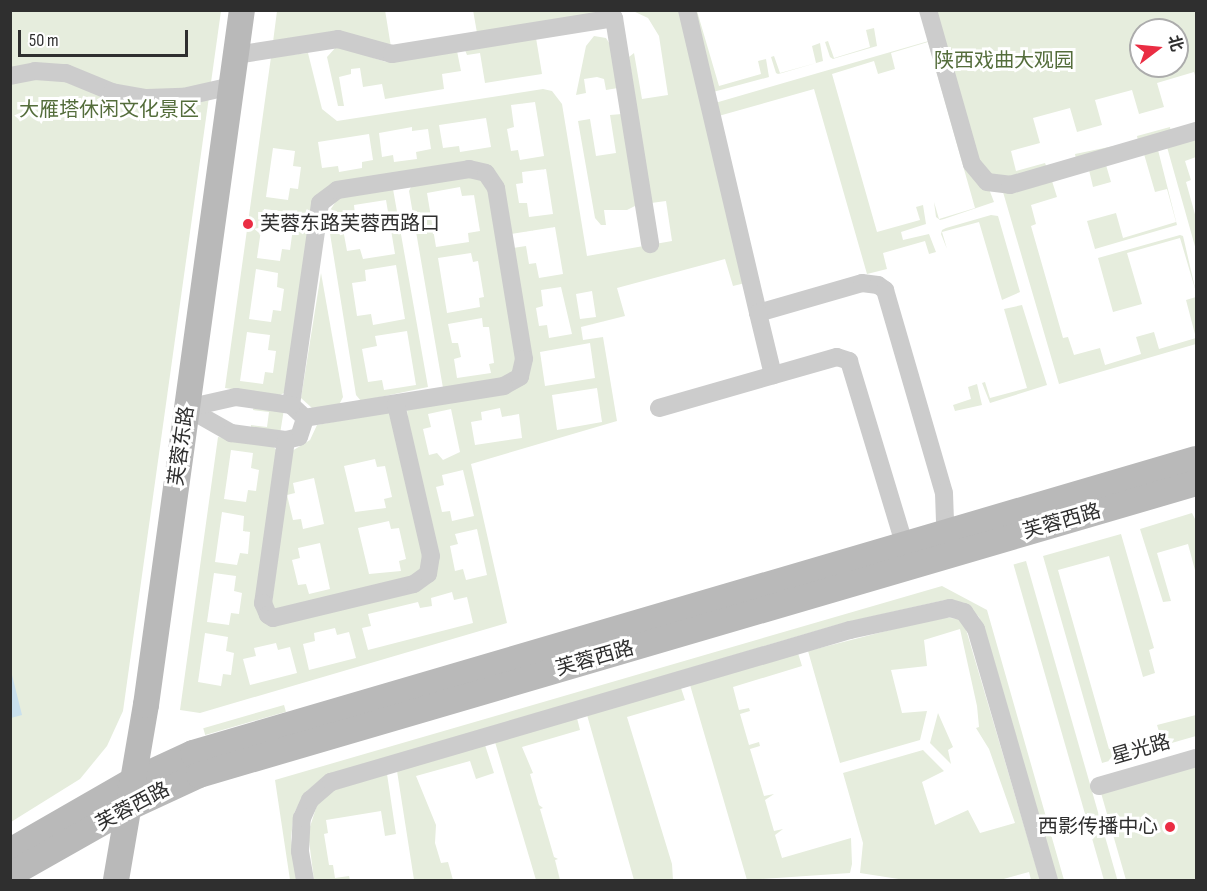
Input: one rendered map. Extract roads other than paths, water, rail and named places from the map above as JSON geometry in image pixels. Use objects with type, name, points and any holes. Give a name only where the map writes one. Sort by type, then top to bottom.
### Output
[{"type":"main road","name":"芙蓉东路","points":[[116,880],[133,781],[242,10]]},
{"type":"main road","name":"芙蓉西路","points":[[10,875],[128,808],[199,775],[951,543],[1197,459]]},
{"type":"main road","name":"芙蓉西路","points":[[951,543],[1197,483]]},
{"type":"main road","name":"芙蓉西路","points":[[10,851],[133,781],[193,753],[908,556]]},
{"type":"street","points":[[687,10],[773,375]]},
{"type":"street","points":[[928,10],[972,164],[987,182],[1010,184],[1197,131]]},
{"type":"street","points":[[236,55],[338,39],[392,54],[614,18],[650,244]]},
{"type":"street","points":[[10,76],[51,71],[112,92],[147,98],[183,97],[232,86]]},
{"type":"street","points":[[291,405],[318,210],[324,197],[337,190],[478,169],[493,180],[523,368],[520,377],[504,386],[305,418]]},
{"type":"street","points":[[758,313],[862,283],[878,285],[885,290],[944,493],[951,543]]},
{"type":"street","points":[[659,408],[837,357],[853,366],[908,556]]},
{"type":"street","points":[[187,408],[236,397],[291,405],[305,418]]},
{"type":"street","points":[[286,440],[263,603],[268,615],[273,618],[414,584],[428,574],[431,556],[396,404]]},
{"type":"street","points":[[187,408],[231,433],[286,440],[303,432],[305,418]]},
{"type":"street","points":[[305,880],[300,851],[302,818],[310,800],[331,782],[850,630],[950,608],[964,612],[976,629],[1049,880]]},
{"type":"street","name":"星光路","points":[[1099,786],[1197,758]]},
{"type":"water","points":[[11,671],[22,715],[10,718]]},
{"type":"place","name":"芙蓉东路芙蓉西路口","points":[[248,224]]},
{"type":"place","name":"西影传播中心","points":[[1170,827]]},
{"type":"park label","name":"陕西戏曲大观园","points":[[1004,61]]},
{"type":"park label","name":"大雁塔休闲文化景区","points":[[109,110]]}]
